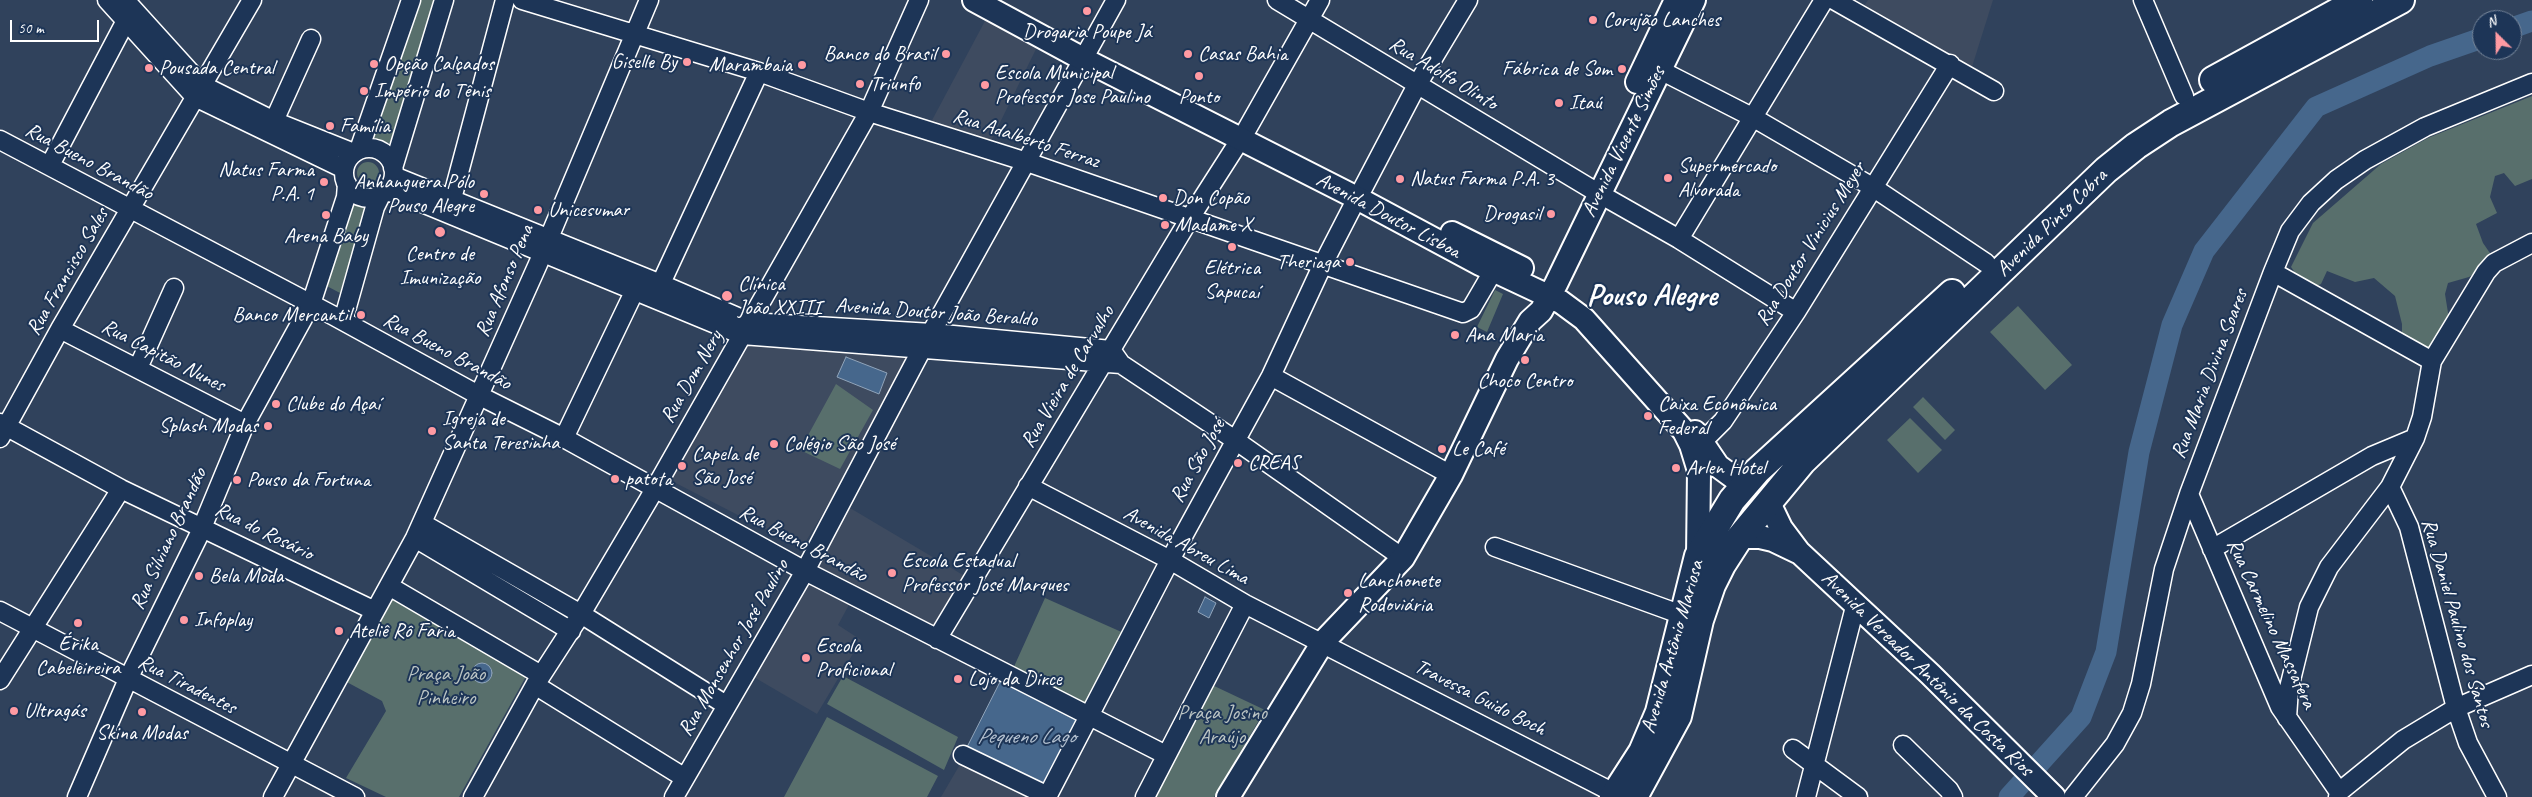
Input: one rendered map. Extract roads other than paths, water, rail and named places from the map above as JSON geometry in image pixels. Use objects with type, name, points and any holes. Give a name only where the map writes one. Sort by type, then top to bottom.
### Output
[{"type":"highway","name":"Avenida Pinto Cobra","points":[[1763,510],[1803,460],[1986,263],[2086,164],[2123,133],[2155,111],[2359,0]]},
{"type":"highway","name":"Avenida Pinto Cobra","points":[[1739,491],[1757,471],[1906,349],[2106,170],[2136,146],[2171,123],[2401,0]]},
{"type":"highway","name":"Avenida Antônio Mariosa","points":[[1670,708],[1684,616],[1698,556],[1739,491]]},
{"type":"highway","name":"Avenida Antônio Mariosa","points":[[1621,796],[1642,752],[1670,708],[1712,585],[1740,537],[1763,510]]},
{"type":"main road","name":"Avenida Doutor Lisboa","points":[[974,0],[1086,52],[1545,288],[1568,291],[1588,308],[1640,361],[1697,444],[1739,491]]},
{"type":"main road","name":"Avenida Doutor Lisboa","points":[[1005,0],[1086,52]]},
{"type":"main road","name":"Avenida Vicente Simões","points":[[1228,797],[1323,642],[1403,558],[1451,475],[1507,359],[1530,321],[1540,311],[1545,288],[1592,190],[1676,0]]},
{"type":"main road","name":"Avenida Vicente Simões","points":[[1592,190],[1660,70],[1694,0]]},
{"type":"main road","points":[[1697,444],[1699,470],[1698,556]]},
{"type":"main road","name":"Avenida Vereador Antônio da Costa Rios","points":[[1763,510],[1781,528],[1799,552],[1856,603],[2054,797]]},
{"type":"main road","name":"Avenida Vereador Antônio da Costa Rios","points":[[1740,537],[1760,536],[1799,552]]},
{"type":"street","points":[[107,0],[127,10],[198,91],[346,177],[362,197],[372,198],[383,193]]},
{"type":"street","name":"Rua Francisco Sales","points":[[2,429],[252,0]]},
{"type":"street","points":[[357,152],[411,0]]},
{"type":"street","points":[[343,321],[375,206],[394,172],[444,0]]},
{"type":"street","points":[[450,206],[505,0]]},
{"type":"street","name":"Rua Adalberto Ferraz","points":[[522,0],[759,72],[869,112],[1027,162],[1463,313],[1471,309],[1497,264]]},
{"type":"street","name":"Rua Afonso Pena","points":[[419,531],[480,396],[649,0]]},
{"type":"street","name":"Rua Dom Nery","points":[[581,614],[869,112],[919,0]]},
{"type":"street","name":"Rua Monsenhor José Paulino","points":[[674,797],[805,571],[922,349],[1116,0]]},
{"type":"street","name":"Rua Adolfo Olinto","points":[[1277,0],[1592,190],[1679,239],[1796,312]]},
{"type":"street","name":"Rua Vieira de Carvalho","points":[[937,638],[1028,486],[1112,359],[1190,218],[1244,134],[1320,0]]},
{"type":"street","name":"Rua São José","points":[[1048,797],[1170,560],[1271,376],[1323,264],[1417,84],[1468,0]]},
{"type":"street","points":[[1679,239],[1824,0]]},
{"type":"street","points":[[1834,0],[1950,64],[1994,91]]},
{"type":"street","points":[[2143,0],[2184,96]]},
{"type":"street","points":[[50,165],[127,10]]},
{"type":"street","points":[[274,121],[311,39]]},
{"type":"street","name":"Rua Doutor Vinicius Meyer","points":[[1697,444],[1724,421],[1796,312],[1950,64]]},
{"type":"street","points":[[1660,70],[1754,118],[1874,188],[1986,263]]},
{"type":"street","points":[[658,291],[759,72]]},
{"type":"street","name":"Rua Maria Divina Soares","points":[[2073,797],[2115,744],[2132,713],[2141,684],[2164,569],[2189,494],[2272,272],[2290,231],[2311,203],[2336,180],[2365,160],[2425,127],[2532,83]]},
{"type":"street","points":[[198,91],[226,99],[274,121],[357,152]]},
{"type":"street","name":"Rua Bueno Brandão","points":[[0,140],[343,321],[480,396],[564,438],[805,571],[1166,755]]},
{"type":"street","points":[[346,177],[348,160],[357,152],[370,148],[381,151],[389,158],[394,172]]},
{"type":"street","name":"Avenida Doutor João Beraldo","points":[[394,172],[450,206]]},
{"type":"street","name":"Rua Silviano Brandão","points":[[77,797],[128,679],[202,527],[245,424],[311,304],[346,197],[346,177]]},
{"type":"street","name":"Avenida Doutor João Beraldo","points":[[383,193],[398,193],[450,206],[745,328],[922,349],[1023,349]]},
{"type":"street","points":[[2287,718],[2288,688],[2309,608],[2328,567],[2390,487],[2415,438],[2422,417],[2432,361],[2486,272],[2494,264],[2532,243]]},
{"type":"street","name":"Avenida Doutor João Beraldo","points":[[545,245],[635,290],[658,291]]},
{"type":"street","points":[[2272,272],[2432,361]]},
{"type":"street","points":[[138,368],[174,288]]},
{"type":"street","points":[[564,438],[635,290]]},
{"type":"street","name":"Rua Capitão Nunes","points":[[60,328],[245,424]]},
{"type":"street","name":"Avenida Doutor João Beraldo","points":[[745,328],[932,334],[1023,349],[1112,359]]},
{"type":"street","points":[[1112,359],[1235,440],[1403,558]]},
{"type":"street","points":[[1271,376],[1451,475]]},
{"type":"street","name":"Rua do Rosário","points":[[2,429],[375,611]]},
{"type":"street","points":[[2212,549],[2372,456],[2415,438]]},
{"type":"street","name":"Avenida Abreu Lima","points":[[1028,486],[1170,560],[1245,604],[1323,642]]},
{"type":"street","name":"Rua Daniel Paulino dos Santos","points":[[2390,487],[2409,527],[2456,708],[2468,743],[2497,797]]},
{"type":"street","points":[[0,680],[121,488]]},
{"type":"street","name":"Rua Carmelino Massafera","points":[[2189,494],[2280,707],[2338,795]]},
{"type":"street","points":[[273,797],[419,531]]},
{"type":"street","points":[[419,531],[581,614],[726,705]]},
{"type":"street","points":[[419,531],[571,630]]},
{"type":"street","points":[[1496,546],[1684,616]]},
{"type":"street","points":[[389,586],[538,680],[685,778]]},
{"type":"street","points":[[1806,797],[1856,603]]},
{"type":"street","points":[[1145,797],[1245,604]]},
{"type":"street","name":"Rua Tiradentes","points":[[0,611],[354,797]]},
{"type":"street","points":[[473,797],[538,680],[581,614]]},
{"type":"street","name":"Travessa Guido Boch","points":[[1323,642],[1621,796]]},
{"type":"street","points":[[2338,795],[2403,740],[2456,708],[2532,676]]},
{"type":"street","points":[[1903,745],[1950,790],[1953,797]]},
{"type":"street","points":[[1792,749],[1814,763],[1858,797]]},
{"type":"street","points":[[963,755],[1048,797]]},
{"type":"water","points":[[846,357],[887,373],[879,394],[837,377]]},
{"type":"water","points":[[1205,597],[1216,603],[1209,618],[1198,612]]},
{"type":"water","points":[[482,663],[489,666],[492,673],[489,680],[482,683],[475,680],[472,673],[475,666]]},
{"type":"water","name":"Pequeno Lago","points":[[1002,678],[1089,717],[1048,796],[963,755]]},
{"type":"waterway","points":[[2522,24],[2532,21]]},
{"type":"waterway","points":[[2009,797],[2081,717],[2106,652],[2139,452],[2172,325],[2204,251],[2316,107],[2430,56],[2472,41]]},
{"type":"place","name":"Drogaria Poupe Já","points":[[1087,11]]},
{"type":"place","name":"Corujão Lanches","points":[[1593,20]]},
{"type":"place","name":"Banco do Brasil","points":[[946,54]]},
{"type":"place","name":"Casas Bahia","points":[[1188,54]]},
{"type":"place","name":"Giselle By","points":[[687,62]]},
{"type":"place","name":"Opção Calçados","points":[[374,64]]},
{"type":"place","name":"Marambaia","points":[[802,65]]},
{"type":"place","name":"Pousada Central","points":[[149,68]]},
{"type":"place","name":"Fábrica de Som","points":[[1622,69]]},
{"type":"place","name":"Ponto","points":[[1199,76]]},
{"type":"place","name":"Triunfo","points":[[860,84]]},
{"type":"place","name":"Escola Municipal Professor Jose Paulino","points":[[985,85]]},
{"type":"place","name":"Império do Tênis","points":[[364,91]]},
{"type":"place","name":"Itaú","points":[[1559,103]]},
{"type":"place","name":"Família","points":[[330,126]]},
{"type":"place","name":"Supermercado Alvorada","points":[[1668,178]]},
{"type":"place","name":"Natus Farma P.A. 3","points":[[1400,179]]},
{"type":"place","name":"Natus Farma P.A. 1","points":[[324,182]]},
{"type":"place","name":"Anhanguera Pólo Pouso Alegre","points":[[484,194]]},
{"type":"place","name":"Don Copão","points":[[1163,198]]},
{"type":"place","name":"Unicesumar","points":[[538,210]]},
{"type":"place","name":"Drogasil","points":[[1551,214]]},
{"type":"place","name":"Arena Baby","points":[[326,215]]},
{"type":"place","name":"Madame X","points":[[1165,225]]},
{"type":"place","name":"Centro de Imunização","points":[[440,232]]},
{"type":"place","name":"Elétrica Sapucaí","points":[[1232,247]]},
{"type":"place","name":"Theriaga","points":[[1350,262]]},
{"type":"place","name":"Clínica João XXIII","points":[[727,296]]},
{"type":"place","name":"Banco Mercantil","points":[[361,315]]},
{"type":"place","name":"Ana Maria","points":[[1455,335]]},
{"type":"place","name":"Choco Centro","points":[[1525,360]]},
{"type":"place","name":"Clube do Açaí","points":[[276,404]]},
{"type":"place","name":"Caixa Econômica Federal","points":[[1648,416]]},
{"type":"place","name":"Splash Modas","points":[[268,426]]},
{"type":"place","name":"Igreja de Santa Teresinha","points":[[432,431]]},
{"type":"place","name":"Colégio São José","points":[[774,444]]},
{"type":"place","name":"Le Café","points":[[1442,449]]},
{"type":"place","name":"CREAS","points":[[1238,463]]},
{"type":"place","name":"Capela de São José","points":[[682,466]]},
{"type":"place","name":"Arlen Hotel","points":[[1676,468]]},
{"type":"place","name":"patota","points":[[615,479]]},
{"type":"place","name":"Pouso da Fortuna","points":[[237,480]]},
{"type":"place","name":"Escola Estadual Professor José Marques","points":[[892,573]]},
{"type":"place","name":"Bela Moda","points":[[199,576]]},
{"type":"place","name":"Lanchonete Rodoviária","points":[[1348,593]]},
{"type":"place","name":"Infoplay","points":[[184,620]]},
{"type":"place","name":"Érika Cabeleireira","points":[[78,623]]},
{"type":"place","name":"Ateliê Rô Faria","points":[[339,631]]},
{"type":"place","name":"Escola Proficional","points":[[806,658]]},
{"type":"place","name":"Lojo da Dirce","points":[[958,679]]},
{"type":"place","name":"Ultragás","points":[[14,711]]},
{"type":"place","name":"Skina Modas","points":[[142,712]]},
{"type":"district","name":"Pouso Alegre","points":[[1652,297]]},
{"type":"park label","name":"Praça João Pinheiro","points":[[446,686]]},
{"type":"park label","name":"Praça Josino Araújo","points":[[1222,725]]}]
